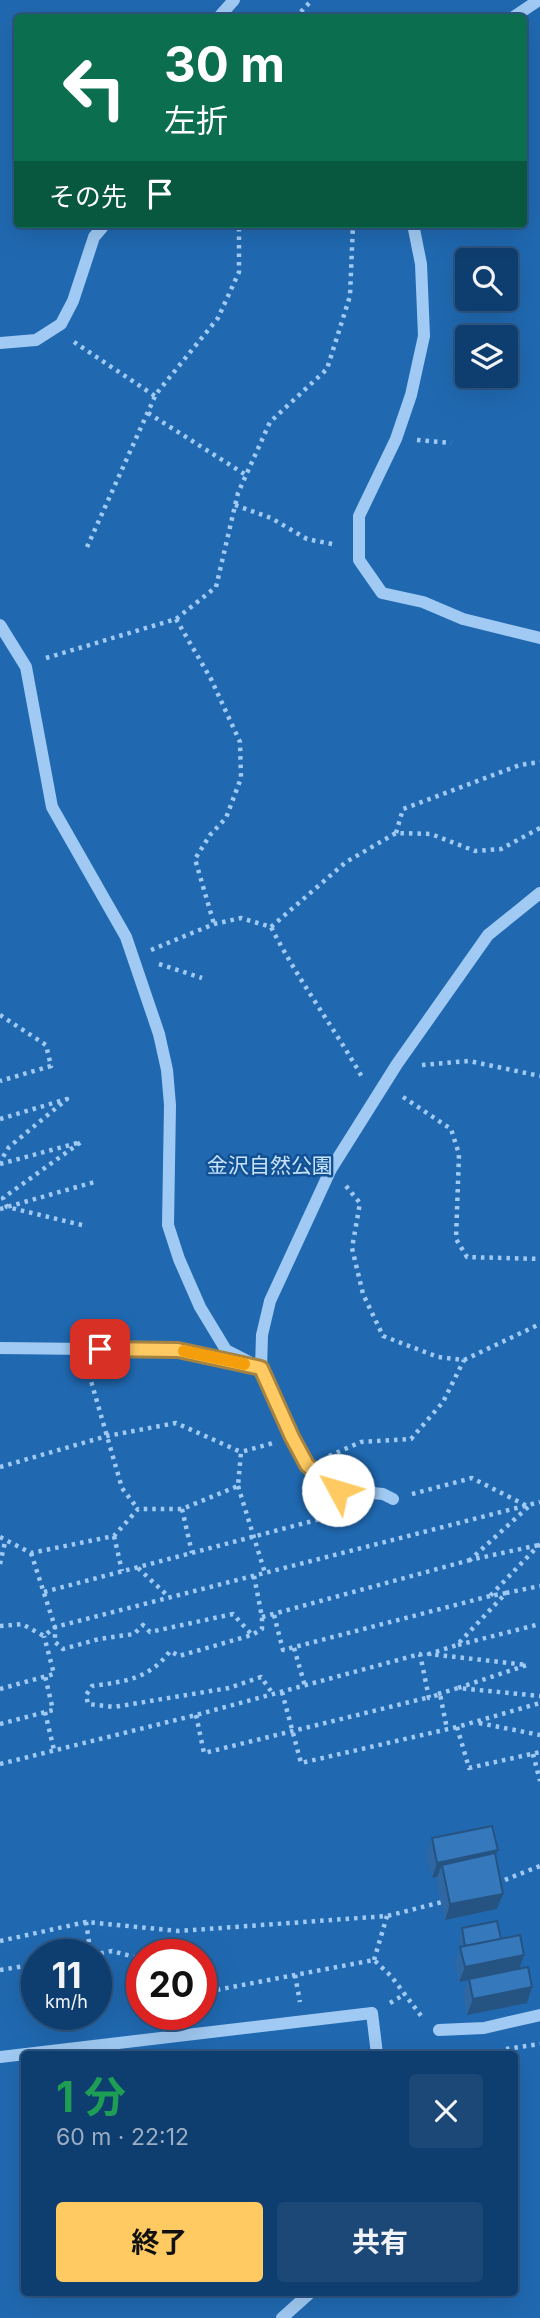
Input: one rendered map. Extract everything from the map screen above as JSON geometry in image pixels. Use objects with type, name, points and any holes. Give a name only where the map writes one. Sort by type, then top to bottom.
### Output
[{"type":"lane","points":[[222,14],[234,0]]},
{"type":"lane","points":[[518,14],[540,0]]},
{"type":"lane","points":[[0,343],[36,340],[61,324],[73,301],[94,237],[102,228]]},
{"type":"lane","points":[[414,228],[421,264],[424,336],[411,395],[396,439],[359,516],[359,560],[382,593],[423,603],[463,619],[540,638]]},
{"type":"lane","points":[[0,625],[26,667],[52,807],[89,868],[135,957],[159,1034],[167,1070],[170,1105],[168,1225],[178,1259],[200,1307],[226,1350],[261,1368]]},
{"type":"lane","points":[[393,1499],[383,1494],[338,1490],[307,1465],[261,1368],[262,1335],[270,1301],[331,1169],[397,1064],[488,935],[540,893]]},
{"type":"lane","points":[[0,1348],[178,1350],[261,1368]]},
{"type":"lane","points":[[51,2051],[372,2013],[377,2051]]},
{"type":"lane","points":[[439,2029],[484,2028],[540,2015]]},
{"type":"lane","points":[[0,2057],[21,2055]]},
{"type":"lane","points":[[282,2318],[307,2296]]},
{"type":"path","points":[[299,14],[312,0]]},
{"type":"path","points":[[87,547],[155,396],[218,318],[239,272],[239,228]]},
{"type":"path","points":[[26,667],[50,656],[176,619],[216,587],[235,505],[270,422],[327,369],[350,296],[353,228]]},
{"type":"path","points":[[53,328],[155,396]]},
{"type":"path","points":[[148,413],[246,475]]},
{"type":"path","points":[[396,439],[451,443]]},
{"type":"path","points":[[235,505],[271,518],[307,539],[359,549]]},
{"type":"path","points":[[176,619],[211,679],[240,742],[241,778],[226,818],[210,835],[195,859],[214,924]]},
{"type":"path","points":[[396,833],[403,809],[520,765],[540,762]]},
{"type":"path","points":[[271,927],[346,862],[396,833],[431,834],[475,851],[501,849],[540,828]]},
{"type":"path","points":[[135,957],[214,924],[241,918],[271,927],[290,963],[334,1028],[375,1099]]},
{"type":"path","points":[[135,957],[202,978]]},
{"type":"path","points":[[0,1015],[47,1045],[51,1066],[0,1081]]},
{"type":"path","points":[[397,1064],[429,1066],[469,1061],[540,1076]]},
{"type":"path","points":[[385,1085],[451,1129],[459,1154],[456,1239],[467,1256],[540,1259]]},
{"type":"path","points":[[0,1119],[67,1099],[9,1147],[0,1163]]},
{"type":"path","points":[[0,1163],[81,1142],[3,1198],[7,1206],[86,1226]]},
{"type":"path","points":[[331,1169],[360,1203],[352,1248],[363,1294],[383,1336],[438,1357],[464,1360],[540,1324]]},
{"type":"path","points":[[0,1209],[97,1181]]},
{"type":"path","points":[[307,1465],[361,1443],[411,1439],[443,1402],[464,1360]]},
{"type":"path","points":[[89,1374],[122,1488],[138,1509]]},
{"type":"path","points":[[0,1467],[107,1436],[176,1423],[241,1452],[292,1437]]},
{"type":"path","points":[[241,1452],[238,1486],[265,1573]]},
{"type":"path","points":[[393,1499],[472,1478],[528,1506]]},
{"type":"path","points":[[0,1537],[5,1542],[32,1553],[114,1536],[138,1509],[182,1509],[238,1486]]},
{"type":"path","points":[[44,1636],[55,1627],[540,1502]]},
{"type":"path","points":[[470,1560],[528,1506]]},
{"type":"path","points":[[182,1509],[192,1553]]},
{"type":"path","points":[[44,1592],[342,1513]]},
{"type":"path","points":[[114,1536],[122,1571]]},
{"type":"path","points":[[0,1564],[5,1542]]},
{"type":"path","points":[[262,1617],[470,1560],[540,1544]]},
{"type":"path","points":[[489,1596],[540,1544]]},
{"type":"path","points":[[32,1553],[55,1627],[55,1642],[63,1649],[99,1639],[134,1634],[142,1625],[150,1632],[233,1614],[252,1635]]},
{"type":"path","points":[[139,1567],[170,1598]]},
{"type":"path","points":[[254,1576],[262,1629],[252,1635],[179,1656],[170,1651],[163,1660],[133,1681],[92,1686],[86,1695],[88,1704],[114,1707],[229,1688],[261,1677],[273,1695]]},
{"type":"path","points":[[274,1615],[283,1650],[489,1596],[540,1586]]},
{"type":"path","points":[[457,1645],[506,1593]]},
{"type":"path","points":[[196,1715],[204,1753],[429,1698],[527,1665],[429,1654],[540,1623]]},
{"type":"path","points":[[0,1626],[22,1624],[44,1636],[54,1674],[0,1689]]},
{"type":"path","points":[[295,1647],[304,1686]]},
{"type":"path","points":[[0,1764],[273,1695],[420,1654],[429,1698]]},
{"type":"path","points":[[0,1724],[53,1710],[45,1676]]},
{"type":"path","points":[[458,1688],[540,1696]]},
{"type":"path","points":[[282,1692],[301,1763],[457,1727],[540,1703]]},
{"type":"path","points":[[440,1694],[447,1729]]},
{"type":"path","points":[[45,1712],[54,1750]]},
{"type":"path","points":[[475,1722],[540,1735]]},
{"type":"path","points":[[457,1727],[469,1768],[540,1752]]},
{"type":"path","points":[[533,1754],[540,1781]]},
{"type":"path","points":[[490,1886],[540,1866]]},
{"type":"path","points":[[0,1941],[86,1922],[179,1931],[387,1916],[452,1899]]},
{"type":"path","points":[[374,1960],[387,1916]]},
{"type":"path","points":[[86,1922],[89,1939]]},
{"type":"path","points":[[217,1990],[374,1960]]},
{"type":"path","points":[[374,1960],[391,1976],[421,2017],[439,2029]]},
{"type":"path","points":[[0,1970],[21,1967]]},
{"type":"green space","name":"金沢自然公園","points":[[0,0],[540,0],[540,2318],[0,2318]]},
{"type":"building","points":[[492,1826],[498,1850],[437,1863],[432,1838]]},
{"type":"building","points":[[495,1853],[503,1894],[450,1904],[442,1865]]},
{"type":"building","points":[[497,1921],[501,1939],[465,1946],[462,1928]]},
{"type":"building","points":[[520,1935],[524,1955],[465,1967],[460,1947]]},
{"type":"building","points":[[528,1967],[532,1987],[473,1999],[469,1979]]},
{"type":"slow traffic","points":[[184,1351],[244,1364]]},
{"type":"route","points":[[100,1349],[178,1350],[261,1368],[274,1401],[307,1465],[338,1490]]}]
